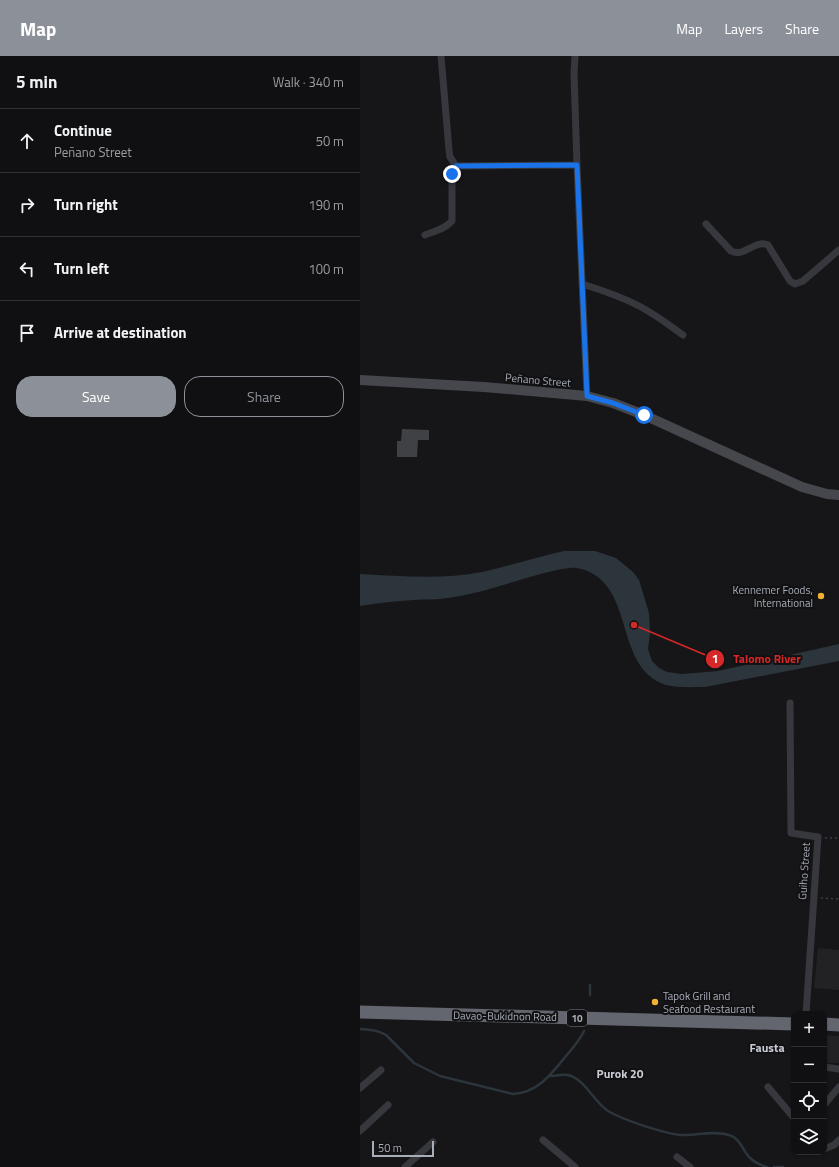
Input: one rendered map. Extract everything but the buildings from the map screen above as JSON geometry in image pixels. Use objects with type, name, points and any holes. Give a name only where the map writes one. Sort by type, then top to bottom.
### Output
[{"type":"highway","name":"Davao-Bukidnon Road","points":[[360,1012],[791,1024]]},
{"type":"highway","points":[[827,1024],[839,1025]]},
{"type":"street","points":[[441,56],[449,150],[450,157],[456,166]]},
{"type":"street","points":[[575,56],[577,165],[587,396]]},
{"type":"street","points":[[456,166],[577,165]]},
{"type":"street","points":[[425,235],[448,226],[452,221],[451,178],[456,166]]},
{"type":"street","points":[[706,224],[731,251],[734,252],[742,252],[764,243],[768,246],[790,281],[795,284],[803,281],[839,250]]},
{"type":"street","points":[[582,284],[616,295],[640,306],[661,318],[683,335]]},
{"type":"street","name":"Peñano Street","points":[[360,380],[484,387],[587,396],[613,403],[644,415],[802,487],[827,494],[839,495]]},
{"type":"street","name":"Guiho Street","points":[[790,704],[791,833],[818,837],[806,1011]]},
{"type":"street","points":[[827,1067],[839,1069]]},
{"type":"street","points":[[360,1088],[381,1070]]},
{"type":"street","points":[[768,1087],[791,1114]]},
{"type":"street","points":[[827,1101],[839,1087]]},
{"type":"street","points":[[360,1131],[388,1105]]},
{"type":"street","points":[[543,1140],[575,1167]]},
{"type":"street","points":[[827,1148],[834,1145],[839,1140]]},
{"type":"street","points":[[405,1167],[433,1142]]},
{"type":"street","points":[[678,1157],[690,1167]]},
{"type":"path","points":[[818,837],[839,838]]},
{"type":"path","points":[[814,897],[839,899]]},
{"type":"shaded area","points":[[564,551],[595,551],[616,558],[633,572],[639,580],[649,613],[650,633],[648,649],[652,661],[659,668],[667,672],[682,674],[718,671],[839,644],[839,661],[705,687],[680,687],[666,685],[649,675],[637,661],[617,606],[609,589],[596,576],[577,568],[547,572],[489,589],[458,596],[360,606],[360,574],[421,577],[452,576],[492,570]]},
{"type":"shaded area","points":[[818,948],[839,950],[839,990],[814,988]]},
{"type":"shaded area","points":[[827,1035],[839,1036],[839,1063],[827,1063]]},
{"type":"waterway","points":[[590,985],[590,995]]},
{"type":"waterway","points":[[360,1029],[383,1033],[414,1063],[440,1076],[513,1094],[530,1090],[544,1081],[574,1047],[584,1031]]},
{"type":"waterway","points":[[550,1076],[568,1075],[574,1077],[608,1111],[643,1126],[680,1135],[717,1133],[733,1136],[751,1159],[767,1167]]},
{"type":"waterway","points":[[774,1167],[783,1167]]},
{"type":"place","name":"Kennemer Foods, International","points":[[821,596]]},
{"type":"place","name":"Talomo River","points":[[634,625]]},
{"type":"place","name":"Tapok Grill and Seafood Restaurant","points":[[655,1002]]},
{"type":"district","name":"Fausta","points":[[767,1048]]},
{"type":"district","name":"Purok 20","points":[[620,1074]]},
{"type":"route","points":[[452,174],[456,166],[577,165],[587,396],[613,403],[644,415]]}]
